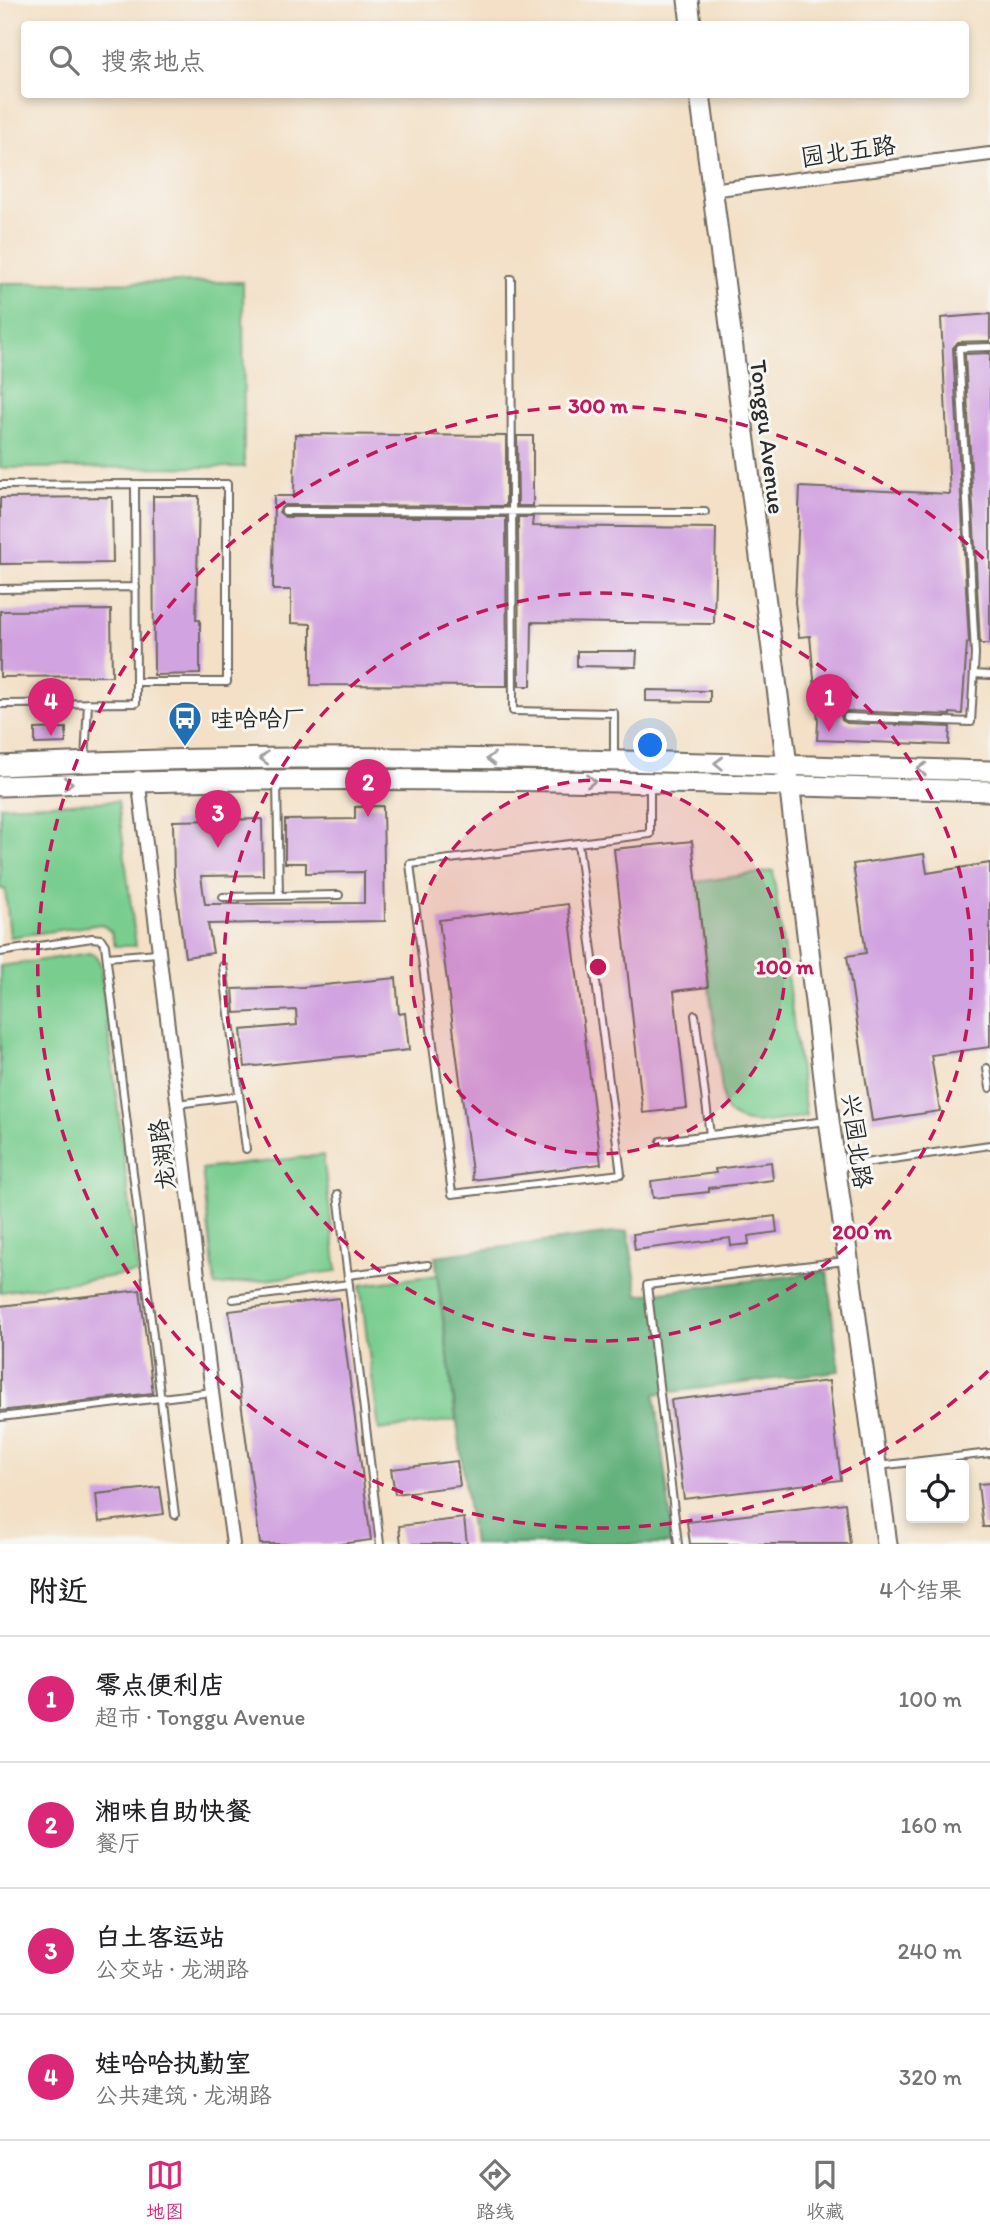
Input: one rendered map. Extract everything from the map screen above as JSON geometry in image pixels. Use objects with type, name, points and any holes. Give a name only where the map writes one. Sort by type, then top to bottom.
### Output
[{"type":"main road","points":[[688,0],[691,21]]},
{"type":"main road","name":"Tonggu Avenue","points":[[700,98],[789,786]]},
{"type":"main road","points":[[0,766],[85,761],[276,758],[614,760],[990,771]]},
{"type":"main road","points":[[0,786],[277,779],[650,782],[990,791]]},
{"type":"main road","name":"兴园北路","points":[[789,786],[835,1167],[887,1544]]},
{"type":"street","name":"园北五路","points":[[711,190],[990,154]]},
{"type":"street","name":"龙湖路","points":[[137,760],[158,953],[233,1544]]},
{"type":"lane","points":[[511,279],[513,711],[614,713],[614,760]]},
{"type":"lane","points":[[848,717],[971,722],[975,654],[959,348],[990,347]]},
{"type":"lane","points":[[0,704],[136,703],[135,484]]},
{"type":"lane","points":[[0,485],[227,484],[227,682],[136,682]]},
{"type":"lane","points":[[285,511],[705,512]]},
{"type":"lane","points":[[0,589],[136,587]]},
{"type":"lane","points":[[974,674],[990,675]]},
{"type":"lane","points":[[85,761],[88,704]]},
{"type":"lane","points":[[277,779],[279,896]]},
{"type":"lane","points":[[578,843],[621,1174],[452,1194],[410,863],[650,834],[650,782]]},
{"type":"lane","points":[[223,897],[340,895]]},
{"type":"lane","points":[[0,952],[97,938],[103,942],[175,1515]]},
{"type":"lane","points":[[107,957],[158,953]]},
{"type":"lane","points":[[223,966],[246,1149]]},
{"type":"lane","points":[[695,1015],[710,1135]]},
{"type":"lane","points":[[987,1068],[990,1088]]},
{"type":"lane","points":[[177,1104],[239,1096]]},
{"type":"lane","points":[[661,1141],[829,1120]]},
{"type":"lane","points":[[835,1167],[990,1145]]},
{"type":"lane","points":[[338,1194],[380,1544]]},
{"type":"lane","points":[[678,1544],[647,1285],[848,1261]]},
{"type":"lane","points":[[348,1275],[428,1265]]},
{"type":"lane","points":[[233,1299],[349,1284]]},
{"type":"lane","points":[[0,1417],[212,1392]]},
{"type":"lane","points":[[876,1466],[990,1453]]},
{"type":"green space","points":[[243,282],[244,467],[0,468],[0,283]]},
{"type":"green space","points":[[118,801],[136,946],[115,946],[111,932],[102,924],[10,937],[5,889],[0,889],[0,806]]},
{"type":"green space","points":[[773,871],[806,1116],[761,1123],[740,1120],[731,1115],[724,1106],[696,882]]},
{"type":"green space","points":[[90,953],[95,955],[100,963],[138,1273],[0,1292],[0,966]]},
{"type":"green space","points":[[323,1155],[337,1271],[215,1286],[202,1169]]},
{"type":"green space","points":[[628,1231],[638,1295],[827,1271],[839,1371],[655,1394],[674,1544],[473,1544],[435,1256]]},
{"type":"green space","points":[[437,1275],[456,1420],[379,1430],[360,1285]]},
{"type":"building","points":[[990,314],[990,341],[958,342],[953,348],[969,643],[962,714],[847,711],[841,716],[847,723],[950,727],[949,745],[817,740],[818,722],[810,636],[799,637],[795,602],[800,487],[950,494],[941,318]]},
{"type":"building","points":[[990,353],[990,644],[980,644],[965,354]]},
{"type":"building","points":[[295,434],[506,436],[506,506],[285,505],[279,512],[285,517],[506,517],[507,686],[311,685],[311,624],[291,623],[291,590],[273,590],[274,496],[294,496]]},
{"type":"building","points":[[517,436],[533,436],[533,506],[518,506]]},
{"type":"building","points":[[153,496],[199,496],[196,620],[200,620],[200,674],[154,675]]},
{"type":"building","points":[[112,497],[113,563],[0,564],[0,498]]},
{"type":"building","points":[[518,517],[533,517],[532,526],[716,528],[714,624],[532,622],[531,686],[519,686]]},
{"type":"building","points":[[111,610],[112,676],[0,677],[0,611]]},
{"type":"building","points":[[577,651],[637,651],[636,667],[577,666]]},
{"type":"building","points":[[646,690],[710,691],[710,702],[646,701]]},
{"type":"building","points":[[66,728],[66,743],[35,744],[35,729]]},
{"type":"building","points":[[383,806],[385,921],[208,924],[213,953],[185,957],[174,876],[173,821],[262,819],[263,875],[201,876],[205,904],[364,903],[364,872],[306,873],[306,863],[285,863],[285,820],[355,819],[355,807]]},
{"type":"building","points":[[692,841],[708,987],[674,991],[687,1108],[643,1113],[614,849]]},
{"type":"building","points":[[924,854],[927,873],[990,863],[990,1047],[931,1055],[940,1111],[872,1121],[847,956],[866,953],[853,864]]},
{"type":"building","points":[[568,904],[601,1164],[473,1180],[439,920]]},
{"type":"building","points":[[396,978],[399,1014],[405,1013],[409,1050],[245,1067],[241,1030],[297,1025],[296,1010],[235,1013],[233,989],[303,987]]},
{"type":"building","points":[[771,1162],[773,1180],[709,1188],[709,1192],[653,1198],[651,1181],[716,1173],[715,1169]]},
{"type":"building","points":[[775,1216],[777,1232],[748,1236],[749,1244],[731,1246],[730,1238],[635,1250],[633,1234]]},
{"type":"building","points":[[140,1290],[153,1393],[0,1411],[0,1306]]},
{"type":"building","points":[[339,1298],[371,1540],[340,1544],[260,1544],[229,1311]]},
{"type":"building","points":[[829,1381],[841,1480],[684,1499],[671,1400]]},
{"type":"building","points":[[457,1461],[460,1486],[395,1494],[391,1469]]},
{"type":"building","points":[[990,1483],[990,1527],[983,1527],[978,1484]]},
{"type":"building","points":[[160,1487],[164,1514],[99,1522],[96,1494]]},
{"type":"building","points":[[845,1503],[850,1544],[690,1544],[687,1522]]},
{"type":"building","points":[[464,1518],[467,1544],[401,1544],[399,1526]]},
{"type":"place","name":"零点便利店","points":[[829,732]]},
{"type":"place","name":"娃哈哈执勤室","points":[[51,736]]},
{"type":"place","name":"哇哈哈厂","points":[[185,748]]},
{"type":"place","name":"湘味自助快餐","points":[[368,817]]},
{"type":"place","name":"白土客运站","points":[[218,848]]}]
